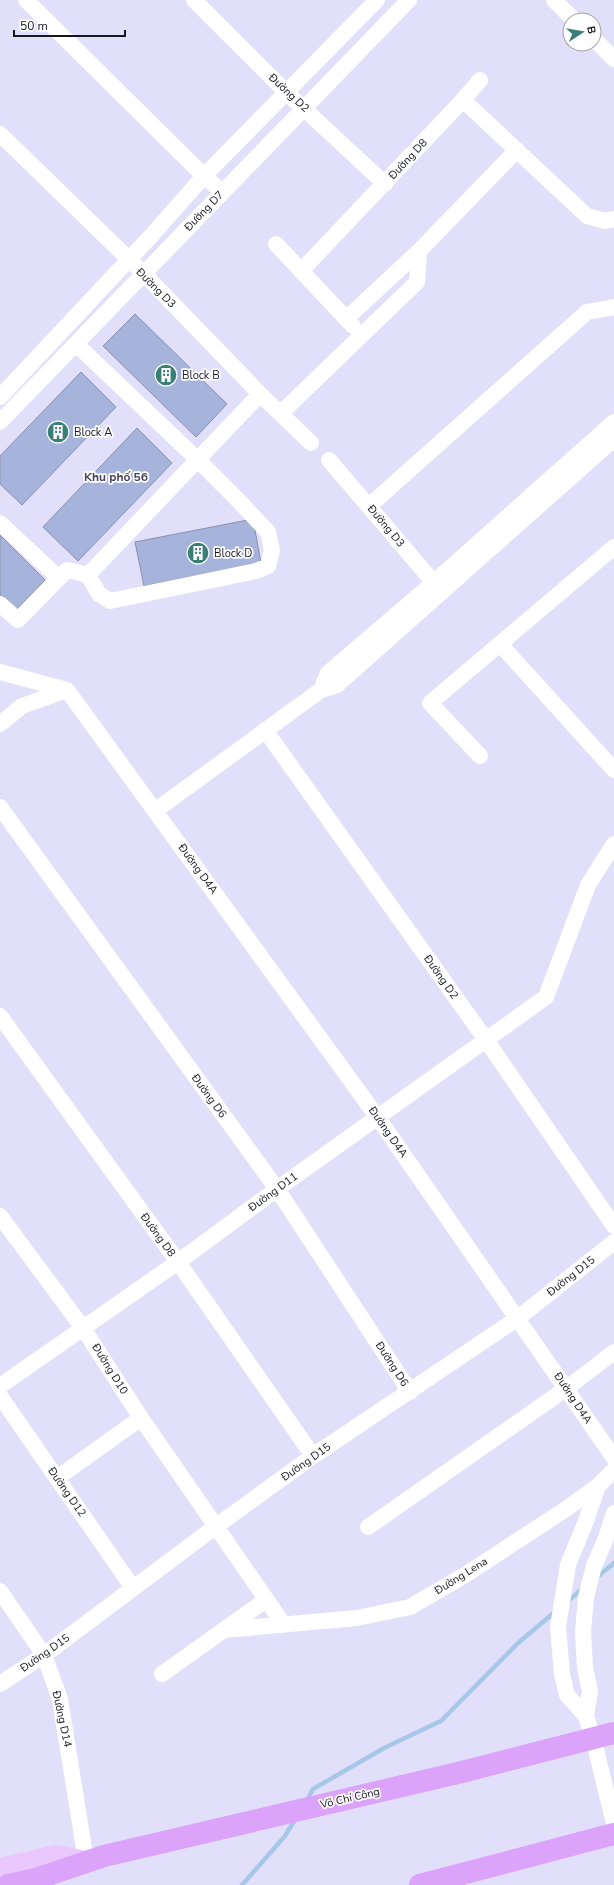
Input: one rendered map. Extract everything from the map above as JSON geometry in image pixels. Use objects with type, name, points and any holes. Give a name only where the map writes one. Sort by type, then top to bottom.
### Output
[{"type":"highway","name":"Võ Chí Công","points":[[8,1885],[36,1879],[86,1861],[462,1772],[614,1732]]},
{"type":"highway","points":[[420,1885],[605,1837]]},
{"type":"main road","points":[[454,1885],[582,1853],[605,1837]]},
{"type":"main road","name":"Võ Chí Công","points":[[0,1868],[56,1855],[86,1861]]},
{"type":"street","points":[[26,0],[222,192]]},
{"type":"street","name":"Đường D2","points":[[194,0],[286,92],[304,107],[385,184]]},
{"type":"street","name":"Đường D7","points":[[0,422],[409,0]]},
{"type":"street","points":[[372,2],[388,21]]},
{"type":"street","name":"Đường D7","points":[[0,397],[204,176],[372,2]]},
{"type":"street","points":[[560,2],[568,12]]},
{"type":"street","points":[[602,47],[614,58]]},
{"type":"street","name":"Đường D8","points":[[301,270],[385,184],[480,80]]},
{"type":"street","points":[[463,100],[587,216],[605,221],[614,219]]},
{"type":"street","name":"Đường D3","points":[[0,134],[143,273],[260,394],[281,412],[311,443]]},
{"type":"street","points":[[346,319],[419,251],[517,150]]},
{"type":"street","points":[[276,244],[361,335]]},
{"type":"street","points":[[281,412],[417,282],[419,251]]},
{"type":"street","points":[[368,506],[587,312],[614,307]]},
{"type":"street","points":[[76,344],[238,500],[268,532],[272,550],[268,566],[256,571],[110,601],[99,594],[88,574]]},
{"type":"street","points":[[88,574],[260,394]]},
{"type":"street","points":[[438,588],[614,422]]},
{"type":"street","points":[[156,810],[321,690],[328,673],[438,588],[614,438]]},
{"type":"street","name":"Đường D3","points":[[329,460],[438,588]]},
{"type":"street","points":[[0,523],[59,578]]},
{"type":"street","points":[[480,756],[430,703],[614,547]]},
{"type":"street","points":[[0,604],[18,620],[67,570],[88,574]]},
{"type":"street","points":[[500,644],[614,770]]},
{"type":"street","points":[[0,672],[67,690]]},
{"type":"street","points":[[0,724],[22,706],[67,690]]},
{"type":"street","name":"Đường D4A","points":[[67,690],[156,810],[378,1118],[567,1388],[614,1458]]},
{"type":"street","name":"Đường D2","points":[[265,730],[486,1040],[614,1226]]},
{"type":"street","name":"Đường D6","points":[[0,806],[277,1189],[410,1392]]},
{"type":"street","name":"Đường D11","points":[[0,1386],[178,1262],[277,1189],[546,997],[588,885],[614,844]]},
{"type":"street","name":"Đường D8","points":[[0,1016],[178,1262],[314,1456]]},
{"type":"street","name":"Đường D10","points":[[0,1216],[83,1328],[141,1418],[284,1625]]},
{"type":"street","name":"Đường D15","points":[[0,1684],[44,1655],[215,1527],[314,1456],[518,1318],[614,1242]]},
{"type":"street","points":[[368,1527],[567,1388],[614,1352]]},
{"type":"street","name":"Đường D12","points":[[0,1396],[133,1588]]},
{"type":"street","points":[[56,1478],[141,1418]]},
{"type":"street","name":"Đường Lena","points":[[224,1630],[357,1618],[410,1607],[566,1509],[598,1486],[614,1470]]},
{"type":"street","points":[[598,1486],[586,1521],[568,1565],[558,1627],[562,1674],[567,1695],[586,1716],[593,1738],[614,1823]]},
{"type":"street","points":[[586,1716],[590,1690],[585,1668],[583,1632],[586,1597],[594,1566],[606,1538],[614,1513]]},
{"type":"street","name":"Đường D14","points":[[0,1591],[44,1655],[60,1699],[86,1861]]},
{"type":"street","points":[[162,1674],[266,1600]]},
{"type":"street","points":[[562,1674],[585,1668]]},
{"type":"building","name":"Block B","points":[[135,314],[227,404],[196,437],[103,346]]},
{"type":"building","name":"Block A","points":[[81,372],[116,407],[22,505],[0,484],[0,456]]},
{"type":"building","points":[[137,428],[172,463],[78,561],[43,527]]},
{"type":"building","name":"Block D","points":[[253,519],[261,563],[144,586],[135,542]]},
{"type":"building","points":[[0,535],[45,580],[15,611],[0,596]]},
{"type":"waterway","points":[[596,1578],[614,1563]]},
{"type":"waterway","points":[[567,1602],[582,1589]]},
{"type":"waterway","points":[[306,1802],[313,1789],[386,1747],[441,1721],[518,1643],[556,1611]]},
{"type":"waterway","points":[[242,1885],[285,1836],[296,1818]]},
{"type":"place","name":"Block B","points":[[166,375]]},
{"type":"place","name":"Block A","points":[[58,432]]},
{"type":"place","name":"Block D","points":[[198,553]]},
{"type":"district","name":"Khu phố 56","points":[[116,477]]}]
